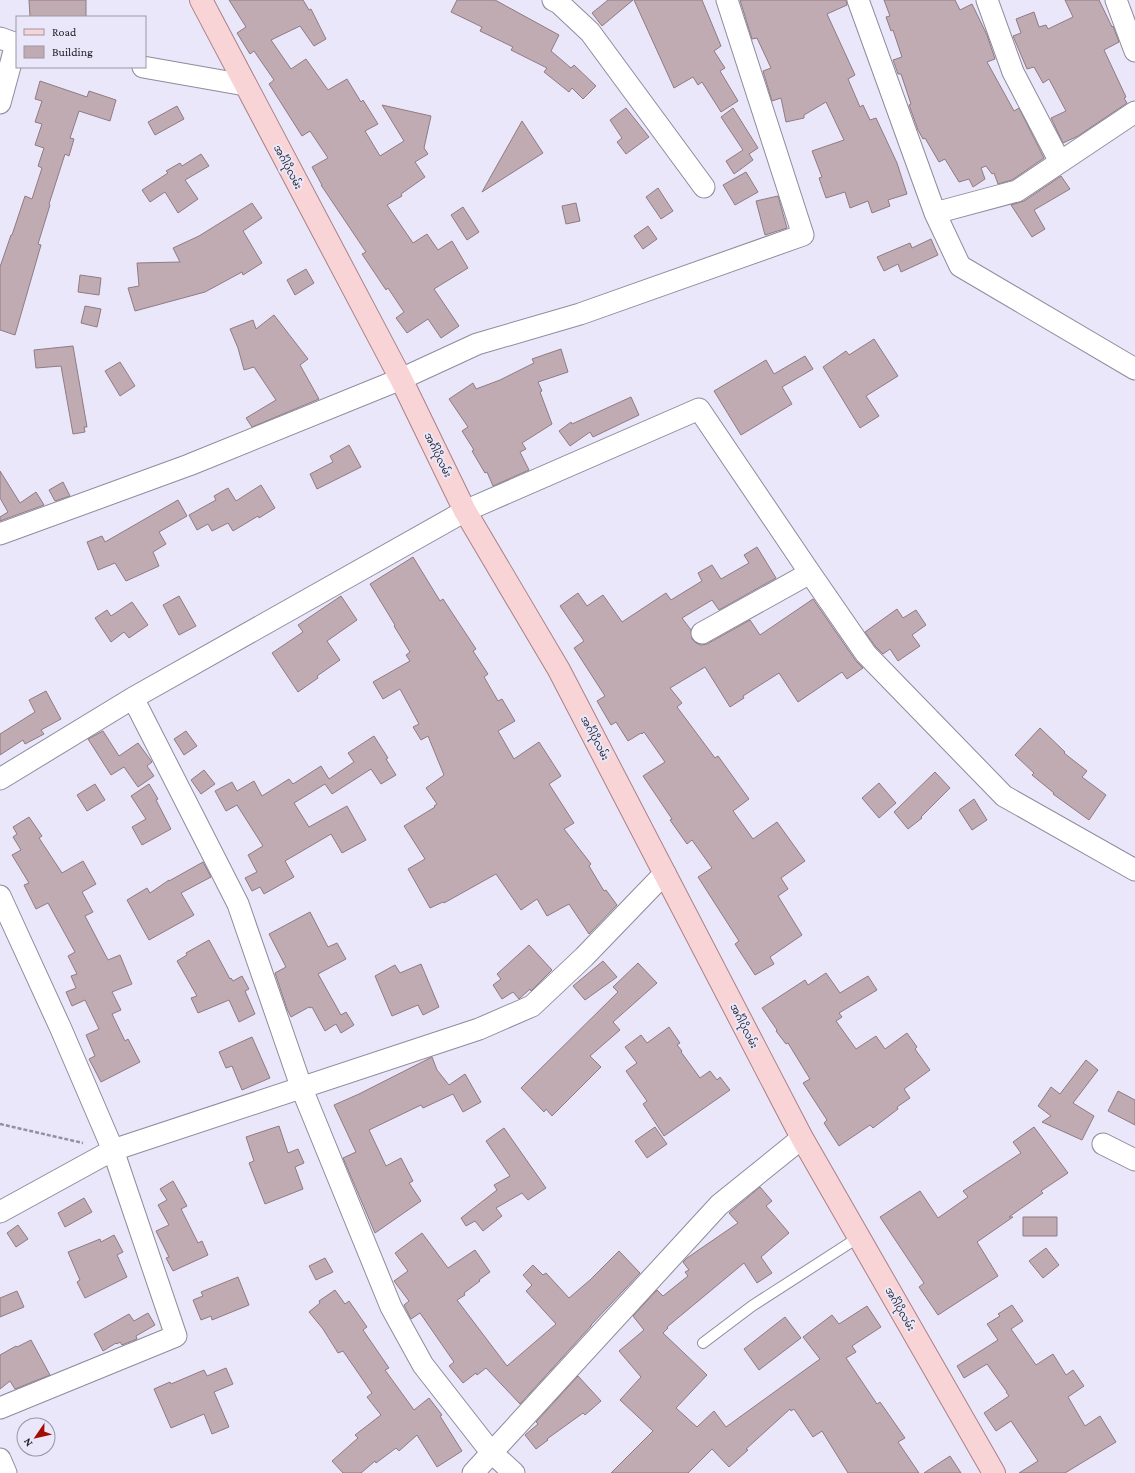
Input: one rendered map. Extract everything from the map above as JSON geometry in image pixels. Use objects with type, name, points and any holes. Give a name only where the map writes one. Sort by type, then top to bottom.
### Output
[{"type":"main road","name":"အင်္ဂါပိုလမ်း","points":[[201,0],[401,379],[465,511],[559,670],[802,1138],[994,1473]]},
{"type":"street","points":[[553,0],[559,3],[590,32],[704,187]]},
{"type":"street","points":[[0,534],[189,465],[401,379],[477,344],[580,314],[803,235],[727,0]]},
{"type":"street","points":[[858,0],[935,213],[960,266],[1135,368]]},
{"type":"street","points":[[987,0],[1013,72],[1060,162]]},
{"type":"street","points":[[1116,0],[1135,51]]},
{"type":"street","points":[[0,103],[11,42]]},
{"type":"street","points":[[146,68],[245,85]]},
{"type":"street","points":[[935,213],[1017,191],[1135,112]]},
{"type":"street","points":[[0,779],[132,698],[465,511],[699,409],[866,654],[1004,796],[1135,870]]},
{"type":"street","points":[[702,634],[810,573]]},
{"type":"street","points":[[132,698],[238,904],[302,1089],[391,1307],[424,1365],[491,1452],[514,1473]]},
{"type":"street","points":[[0,1212],[113,1150],[302,1089],[479,1029],[532,1006],[584,957],[665,873]]},
{"type":"street","points":[[0,896],[61,1029],[113,1150],[176,1336],[0,1408]]},
{"type":"street","points":[[472,1473],[719,1205],[802,1138]]},
{"type":"street","points":[[1103,1144],[1135,1160]]},
{"type":"street","points":[[0,1459],[6,1473]]},
{"type":"lane","points":[[703,1343],[752,1306],[859,1237]]},
{"type":"path","points":[[0,1124],[113,1150]]},
{"type":"building","points":[[29,0],[86,0],[86,16],[30,16]]},
{"type":"building","points":[[229,0],[303,0],[309,10],[311,9],[326,39],[314,46],[300,26],[271,40],[291,69],[306,59],[328,90],[347,79],[361,102],[363,100],[378,124],[365,131],[380,156],[404,141],[382,105],[431,116],[424,148],[428,154],[415,162],[425,177],[401,194],[402,196],[387,205],[413,243],[427,234],[438,250],[452,241],[468,268],[434,289],[459,326],[441,338],[428,319],[407,333],[396,318],[404,312],[388,288],[386,290],[362,254],[366,252],[321,185],[312,167],[328,158],[310,131],[302,136],[269,84],[274,80],[254,51],[250,54],[237,33],[246,27]]},
{"type":"building","points":[[457,0],[495,0],[559,35],[551,51],[571,68],[574,65],[596,86],[583,99],[572,88],[569,92],[544,72],[547,68],[511,50],[513,47],[480,31],[482,27],[451,12]]},
{"type":"building","points":[[608,0],[633,0],[602,26],[592,13]]},
{"type":"building","points":[[634,0],[702,0],[721,46],[714,51],[725,68],[720,71],[738,101],[721,112],[702,82],[698,85],[693,77],[674,88]]},
{"type":"building","points":[[740,0],[846,0],[847,5],[827,14],[855,75],[848,79],[860,107],[863,105],[870,120],[876,118],[897,163],[907,194],[888,200],[890,206],[872,213],[868,201],[850,208],[845,192],[826,198],[819,178],[822,177],[812,151],[844,140],[826,102],[804,115],[804,118],[786,122],[781,98],[772,101],[763,71],[771,68],[757,38],[752,39]]},
{"type":"building","points":[[884,0],[955,0],[960,10],[972,4],[987,35],[995,59],[987,62],[1014,111],[1019,108],[1044,158],[1012,180],[998,184],[994,173],[992,174],[986,166],[981,168],[985,179],[973,187],[969,179],[959,182],[945,159],[939,162],[925,138],[923,139],[918,130],[909,105],[911,104],[901,74],[898,74],[893,60],[902,57],[893,30],[891,31],[886,17],[890,16]]},
{"type":"building","points":[[1065,0],[1099,0],[1112,27],[1113,26],[1119,42],[1104,50],[1126,97],[1124,98],[1127,103],[1078,136],[1063,143],[1051,118],[1066,111],[1049,79],[1043,83],[1034,67],[1027,69],[1013,36],[1021,33],[1016,19],[1034,12],[1039,27],[1046,25],[1048,29],[1073,17]]},
{"type":"building","points":[[40,81],[87,97],[89,91],[116,100],[110,121],[79,111],[70,138],[74,139],[69,156],[65,154],[49,204],[50,205],[38,244],[41,245],[15,335],[0,330],[0,267],[25,196],[32,199],[42,168],[38,166],[44,148],[35,145],[42,124],[35,122],[42,101],[35,99]]},
{"type":"building","points":[[177,106],[184,119],[155,135],[148,122]]},
{"type":"building","points":[[626,108],[649,137],[626,154],[617,142],[622,138],[610,120]]},
{"type":"building","points":[[733,108],[758,148],[749,154],[753,160],[734,174],[726,161],[743,150],[721,117]]},
{"type":"building","points":[[522,121],[543,153],[482,192]]},
{"type":"building","points":[[201,154],[209,166],[185,180],[198,199],[178,213],[165,192],[150,202],[142,190],[168,173],[166,171],[180,163],[182,166]]},
{"type":"building","points":[[746,172],[758,192],[735,205],[723,185]]},
{"type":"building","points":[[1061,176],[1070,189],[1034,210],[1045,229],[1032,237],[1011,205],[1024,201]]},
{"type":"building","points":[[658,188],[673,211],[661,219],[646,197]]},
{"type":"building","points":[[778,196],[787,228],[765,235],[756,201]]},
{"type":"building","points":[[252,203],[262,218],[243,231],[262,263],[243,275],[242,272],[205,292],[135,311],[128,288],[139,286],[137,263],[180,262],[173,248],[199,236]]},
{"type":"building","points":[[576,203],[580,221],[566,224],[562,206]]},
{"type":"building","points":[[463,207],[479,232],[467,240],[451,215]]},
{"type":"building","points":[[648,226],[657,239],[643,249],[634,236]]},
{"type":"building","points":[[931,239],[938,255],[901,272],[898,264],[884,271],[877,257],[910,243],[912,248]]},
{"type":"building","points":[[306,269],[314,283],[295,295],[287,280]]},
{"type":"building","points":[[80,275],[101,278],[99,295],[78,292]]},
{"type":"building","points":[[85,306],[101,309],[97,327],[81,323]]},
{"type":"building","points":[[274,315],[308,359],[300,365],[319,399],[252,427],[246,418],[276,400],[254,367],[244,370],[238,348],[230,329],[253,320],[256,329]]},
{"type":"building","points":[[874,339],[898,376],[866,396],[879,416],[860,428],[823,367],[846,351],[849,355]]},
{"type":"building","points":[[73,346],[87,427],[84,427],[85,432],[73,434],[61,366],[36,368],[34,350]]},
{"type":"building","points":[[561,349],[568,372],[538,382],[542,391],[540,392],[552,424],[522,443],[526,449],[520,452],[529,470],[493,486],[487,472],[485,473],[472,451],[474,450],[462,431],[468,427],[449,399],[473,383],[476,389],[500,380],[534,363],[532,359]]},
{"type":"building","points":[[805,356],[813,369],[782,387],[792,404],[741,435],[714,391],[766,360],[774,374]]},
{"type":"building","points":[[120,362],[135,386],[120,396],[105,371]]},
{"type":"building","points":[[631,397],[639,415],[593,437],[590,432],[570,446],[559,431],[571,422],[572,424]]},
{"type":"building","points":[[349,445],[361,467],[317,489],[310,474],[333,462],[330,456]]},
{"type":"building","points":[[0,471],[20,503],[36,492],[44,505],[0,521],[0,517],[8,512],[0,498]]},
{"type":"building","points":[[63,482],[70,496],[55,501],[49,490]]},
{"type":"building","points":[[261,485],[275,508],[233,531],[228,523],[212,531],[208,524],[197,530],[189,515],[216,500],[214,496],[228,488],[236,501]]},
{"type":"building","points":[[178,500],[187,516],[159,532],[166,544],[153,552],[159,566],[126,581],[115,563],[98,570],[87,542],[102,536],[105,542]]},
{"type":"building","points":[[757,547],[776,578],[719,610],[712,600],[682,618],[691,630],[692,639],[701,645],[707,644],[750,620],[760,635],[813,599],[856,661],[863,668],[847,679],[842,672],[798,702],[779,673],[743,696],[744,698],[730,707],[705,667],[670,688],[682,703],[677,707],[715,758],[718,756],[749,799],[733,811],[753,839],[777,822],[805,861],[781,878],[788,889],[778,896],[802,935],[770,957],[774,964],[755,975],[735,944],[739,941],[698,877],[712,868],[692,840],[687,844],[670,820],[672,819],[643,776],[665,762],[644,732],[628,741],[616,722],[611,725],[597,701],[605,696],[574,648],[584,641],[560,606],[578,593],[587,606],[603,595],[622,622],[666,593],[671,600],[702,581],[698,573],[712,565],[721,579],[749,563],[744,555]]},
{"type":"building","points":[[413,557],[440,601],[443,599],[476,649],[473,651],[488,674],[484,677],[498,701],[502,699],[515,721],[498,731],[514,759],[539,742],[561,776],[549,784],[574,823],[564,829],[591,864],[589,866],[604,891],[606,890],[617,905],[589,934],[569,904],[547,916],[537,899],[521,910],[496,874],[444,903],[443,902],[430,908],[408,869],[425,859],[404,826],[435,807],[434,806],[437,804],[426,788],[444,775],[428,736],[421,740],[413,727],[419,724],[400,689],[383,699],[373,682],[410,661],[406,655],[410,652],[370,584]]},
{"type":"building","points":[[179,596],[196,626],[179,635],[163,605]]},
{"type":"building","points":[[341,596],[357,620],[327,641],[340,660],[317,676],[318,678],[298,692],[272,653],[303,632],[298,625]]},
{"type":"building","points":[[132,602],[148,625],[129,638],[124,632],[111,642],[95,618],[107,610],[111,616]]},
{"type":"building","points":[[897,609],[903,618],[916,610],[926,625],[912,635],[920,646],[898,661],[890,649],[883,654],[865,632]]},
{"type":"building","points":[[46,691],[61,719],[41,730],[44,734],[25,744],[23,740],[0,755],[0,734],[35,712],[29,700]]},
{"type":"building","points":[[1040,728],[1065,752],[1064,753],[1087,771],[1082,777],[1106,795],[1089,820],[1053,794],[1054,793],[1032,775],[1034,773],[1015,755]]},
{"type":"building","points":[[103,731],[119,756],[138,743],[152,762],[147,766],[154,776],[138,787],[124,767],[111,775],[88,739]]},
{"type":"building","points":[[186,731],[197,746],[184,755],[174,739]]},
{"type":"building","points":[[374,736],[388,758],[386,759],[396,775],[381,784],[371,769],[332,794],[325,784],[294,803],[309,827],[347,806],[366,840],[342,853],[331,834],[285,861],[294,877],[264,894],[260,887],[252,891],[245,878],[257,872],[248,855],[263,846],[237,805],[226,811],[215,791],[232,782],[237,791],[254,781],[262,796],[289,779],[293,784],[321,766],[329,779],[354,762],[348,753]]},
{"type":"building","points":[[204,770],[215,784],[201,794],[191,780]]},
{"type":"building","points":[[935,772],[950,788],[921,817],[922,818],[908,829],[894,812]]},
{"type":"building","points":[[879,783],[896,803],[879,818],[862,798]]},
{"type":"building","points":[[95,784],[105,800],[87,811],[77,795]]},
{"type":"building","points":[[149,784],[158,799],[156,800],[171,829],[142,845],[132,827],[146,819],[131,796]]},
{"type":"building","points":[[974,799],[987,820],[972,830],[959,810]]},
{"type":"building","points":[[29,817],[42,836],[39,838],[62,873],[83,861],[96,884],[82,892],[93,912],[85,916],[108,960],[120,955],[132,984],[112,992],[121,1010],[112,1014],[125,1041],[128,1039],[140,1062],[101,1082],[89,1059],[95,1056],[86,1035],[99,1029],[85,1000],[72,1006],[66,992],[76,988],[71,976],[77,974],[68,956],[75,952],[48,903],[36,909],[24,885],[29,883],[12,855],[21,850],[13,837],[17,834],[13,827]]},
{"type":"building","points":[[203,862],[211,877],[181,893],[194,915],[149,940],[127,900],[147,888],[150,893],[169,880]]},
{"type":"building","points":[[310,912],[328,947],[337,943],[346,959],[318,974],[341,1015],[346,1012],[354,1025],[341,1033],[336,1024],[325,1031],[312,1007],[309,1007],[291,1017],[275,973],[286,967],[269,934]]},
{"type":"building","points":[[209,940],[230,979],[231,978],[233,981],[242,976],[249,989],[245,991],[255,1014],[239,1022],[229,1000],[198,1013],[191,998],[197,996],[177,961],[187,955],[186,953]]},
{"type":"building","points":[[529,945],[552,970],[531,991],[530,989],[519,999],[513,992],[502,999],[493,985],[501,979],[497,974]]},
{"type":"building","points":[[603,961],[617,977],[585,1000],[573,986]]},
{"type":"building","points":[[638,963],[657,983],[613,1022],[620,1030],[590,1056],[601,1067],[552,1116],[546,1109],[544,1112],[521,1088],[618,992],[613,987]]},
{"type":"building","points":[[421,964],[439,1007],[423,1015],[418,1005],[392,1016],[375,976],[395,965],[400,973]]},
{"type":"building","points":[[826,973],[840,993],[868,976],[877,990],[839,1013],[842,1017],[836,1021],[856,1049],[876,1036],[885,1049],[907,1033],[917,1047],[915,1049],[930,1070],[904,1089],[910,1098],[897,1107],[898,1109],[873,1128],[870,1125],[839,1146],[824,1123],[827,1120],[803,1083],[810,1079],[788,1043],[786,1044],[776,1031],[777,1030],[762,1008],[805,980],[808,985]]},
{"type":"building","points":[[669,1027],[680,1043],[677,1045],[682,1051],[681,1052],[700,1078],[710,1071],[717,1080],[720,1077],[730,1090],[664,1136],[643,1104],[647,1101],[626,1071],[637,1063],[625,1047],[641,1035],[647,1043]]},
{"type":"building","points":[[252,1037],[270,1078],[242,1090],[232,1066],[226,1068],[219,1052]]},
{"type":"building","points":[[432,1057],[437,1070],[449,1085],[465,1074],[481,1102],[463,1112],[453,1094],[423,1108],[421,1105],[369,1130],[386,1166],[401,1158],[413,1181],[409,1183],[421,1201],[375,1233],[343,1158],[356,1152],[334,1105]]},
{"type":"building","points":[[1086,1060],[1098,1070],[1073,1103],[1094,1116],[1082,1140],[1042,1122],[1051,1116],[1038,1106],[1051,1087],[1060,1094]]},
{"type":"building","points":[[1118,1091],[1135,1100],[1135,1125],[1108,1111]]},
{"type":"building","points":[[279,1126],[288,1153],[298,1149],[304,1163],[295,1167],[303,1189],[265,1204],[249,1163],[254,1161],[246,1137]]},
{"type":"building","points":[[655,1127],[667,1144],[647,1158],[635,1141]]},
{"type":"building","points":[[1034,1127],[1068,1173],[1041,1191],[1043,1193],[1009,1217],[1013,1217],[977,1242],[998,1276],[938,1315],[919,1287],[924,1283],[880,1217],[920,1191],[938,1218],[968,1197],[963,1191],[1021,1153],[1013,1142]]},
{"type":"building","points":[[504,1128],[546,1188],[528,1200],[522,1193],[496,1208],[502,1216],[483,1231],[475,1221],[466,1226],[461,1218],[497,1190],[494,1185],[510,1176],[486,1141]]},
{"type":"building","points":[[173,1181],[187,1206],[181,1209],[198,1243],[202,1241],[208,1255],[173,1271],[166,1258],[169,1257],[156,1231],[169,1225],[158,1205],[167,1200],[160,1189]]},
{"type":"building","points":[[760,1187],[772,1201],[766,1206],[789,1233],[761,1257],[772,1273],[757,1283],[744,1263],[667,1327],[668,1328],[663,1333],[707,1375],[676,1408],[697,1427],[714,1411],[726,1427],[820,1359],[803,1337],[832,1315],[839,1324],[867,1306],[881,1327],[852,1346],[856,1352],[846,1358],[877,1404],[880,1402],[905,1438],[898,1442],[919,1473],[848,1473],[822,1431],[813,1437],[794,1409],[791,1411],[790,1409],[746,1449],[748,1450],[729,1467],[712,1449],[688,1473],[611,1473],[653,1431],[620,1400],[641,1377],[619,1351],[644,1330],[633,1316],[657,1290],[663,1296],[688,1276],[685,1272],[689,1270],[683,1262],[738,1223],[729,1213]]},
{"type":"building","points":[[84,1198],[92,1212],[65,1227],[58,1213]]},
{"type":"building","points":[[1023,1217],[1057,1217],[1057,1236],[1023,1236]]},
{"type":"building","points":[[18,1225],[28,1239],[16,1247],[7,1233]]},
{"type":"building","points":[[422,1233],[448,1268],[475,1250],[490,1272],[464,1293],[465,1295],[457,1300],[507,1366],[556,1324],[526,1291],[532,1285],[523,1275],[533,1265],[543,1275],[546,1273],[569,1298],[590,1280],[619,1251],[640,1273],[520,1404],[486,1368],[477,1375],[476,1373],[463,1383],[449,1366],[454,1362],[420,1313],[411,1319],[404,1305],[409,1301],[394,1281],[408,1271],[395,1253]]},
{"type":"building","points":[[114,1235],[123,1252],[117,1255],[127,1277],[85,1298],[77,1282],[80,1280],[68,1252],[100,1239],[101,1242]]},
{"type":"building","points":[[1046,1248],[1059,1265],[1043,1278],[1029,1261]]},
{"type":"building","points":[[325,1258],[333,1272],[316,1280],[309,1266]]},
{"type":"building","points":[[238,1277],[249,1305],[212,1320],[211,1316],[201,1320],[193,1300],[203,1296],[201,1292]]},
{"type":"building","points":[[335,1290],[345,1304],[349,1301],[367,1327],[363,1330],[389,1368],[385,1370],[414,1410],[429,1398],[442,1415],[440,1416],[462,1451],[437,1467],[417,1435],[399,1451],[396,1448],[376,1463],[375,1461],[361,1473],[343,1473],[332,1461],[358,1438],[355,1435],[381,1415],[367,1397],[372,1393],[343,1351],[338,1353],[323,1329],[309,1312],[320,1303],[319,1301]]},
{"type":"building","points":[[17,1291],[24,1307],[0,1317],[0,1298]]},
{"type":"building","points":[[1012,1305],[1023,1321],[1011,1329],[1036,1365],[1053,1354],[1066,1375],[1073,1370],[1084,1386],[1068,1397],[1085,1426],[1100,1416],[1116,1442],[1065,1473],[1019,1473],[1038,1461],[1011,1421],[996,1431],[984,1413],[1009,1396],[1007,1392],[987,1364],[964,1378],[957,1366],[998,1340],[987,1324],[1000,1316],[998,1314]]},
{"type":"building","points":[[148,1313],[155,1325],[136,1336],[137,1339],[122,1345],[120,1342],[117,1344],[116,1343],[103,1351],[94,1334],[129,1314],[134,1321]]},
{"type":"building","points":[[785,1317],[801,1338],[759,1370],[744,1349]]},
{"type":"building","points":[[31,1340],[50,1375],[15,1389],[10,1381],[0,1389],[0,1355]]},
{"type":"building","points":[[226,1368],[233,1384],[214,1392],[229,1427],[212,1434],[204,1414],[171,1428],[154,1389],[170,1382],[171,1384],[204,1370],[207,1376]]},
{"type":"building","points":[[578,1376],[601,1401],[585,1415],[583,1413],[547,1439],[548,1440],[536,1449],[525,1435],[538,1424],[536,1422]]},
{"type":"building","points":[[950,1456],[961,1473],[924,1473]]}]
